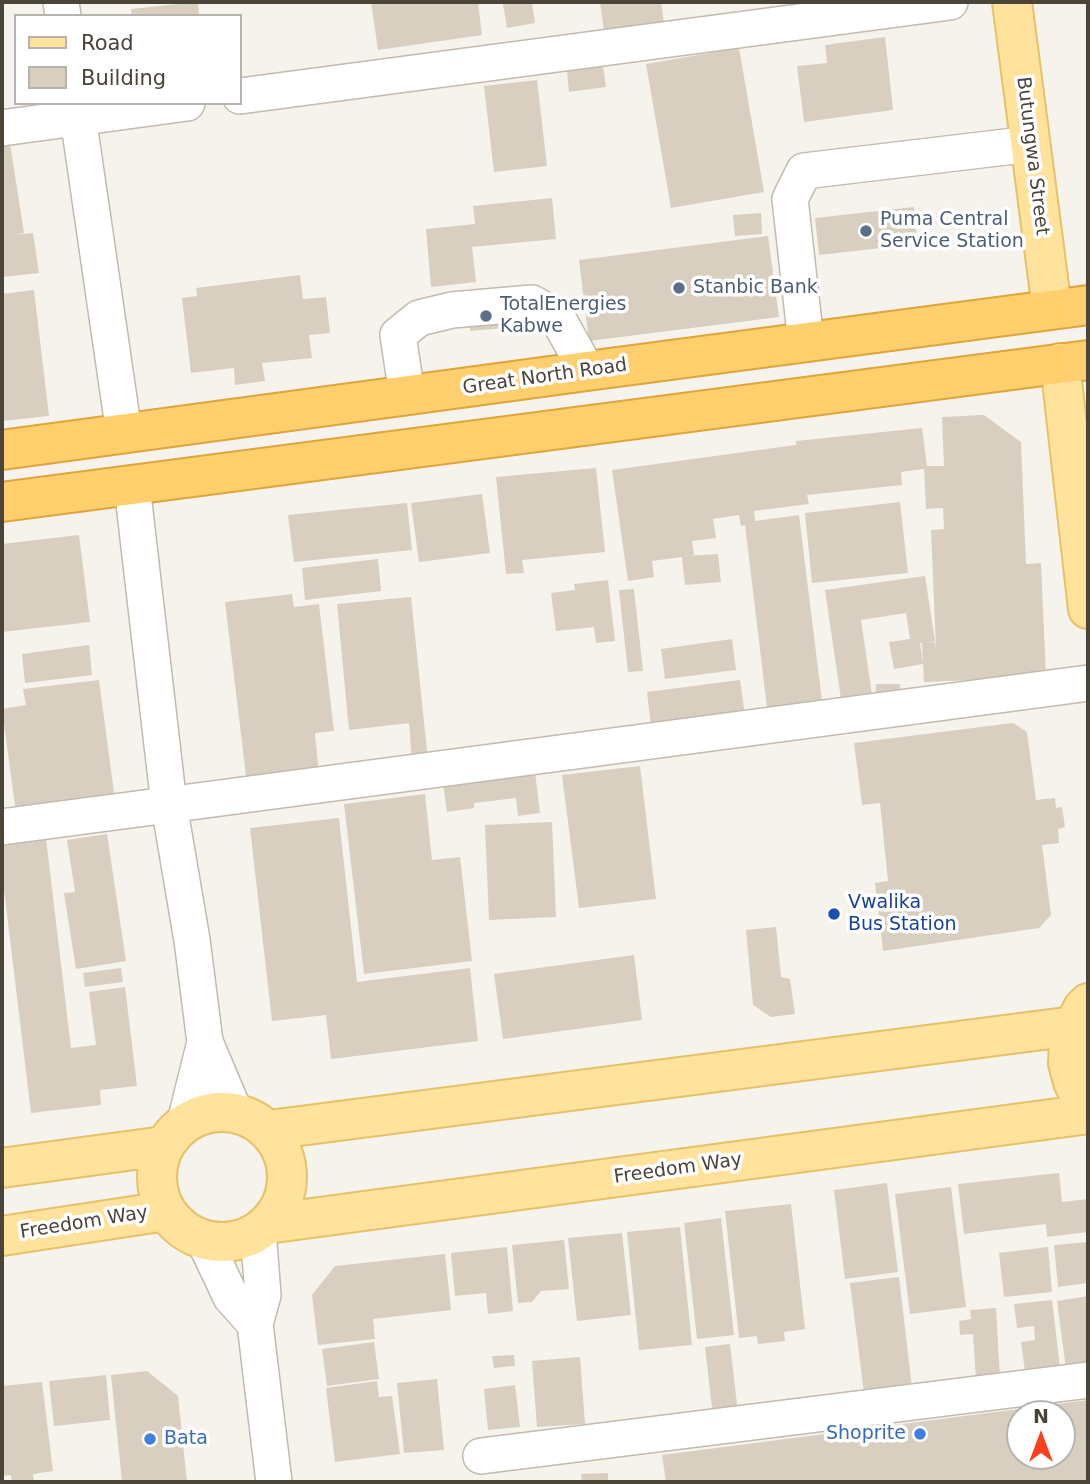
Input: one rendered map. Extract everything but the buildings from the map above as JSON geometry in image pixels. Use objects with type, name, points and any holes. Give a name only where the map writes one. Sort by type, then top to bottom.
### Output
[{"type":"highway","name":"Great North Road","points":[[2,450],[1070,307]]},
{"type":"highway","points":[[675,360],[659,371],[654,388],[661,405],[676,414]]},
{"type":"highway","points":[[2,502],[1074,362]]},
{"type":"highway","points":[[587,370],[598,376],[609,394],[609,406],[597,425]]},
{"type":"main road","name":"Butungwa Street","points":[[1013,2],[1031,144],[1070,307]]},
{"type":"main road","points":[[1074,362],[1088,609]]},
{"type":"main road","points":[[269,1130],[1081,1014],[1069,1044],[1068,1063],[1073,1082],[1088,1105]]},
{"type":"main road","points":[[234,1113],[253,1119],[269,1130],[279,1144],[286,1161],[288,1178],[285,1195],[278,1211],[263,1228],[246,1238],[232,1242],[204,1240],[188,1233],[166,1211],[156,1178],[158,1162],[175,1134],[200,1115],[234,1113]]},
{"type":"main road","name":"Freedom Way","points":[[263,1228],[1088,1114]]},
{"type":"main road","points":[[2,1168],[175,1134]]},
{"type":"main road","name":"Freedom Way","points":[[2,1236],[166,1211]]},
{"type":"street","points":[[242,96],[950,2]]},
{"type":"street","points":[[2,128],[77,111],[160,105]]},
{"type":"street","points":[[77,111],[124,433]]},
{"type":"street","points":[[806,342],[790,199],[804,171],[1031,144]]},
{"type":"street","points":[[407,395],[398,335],[419,318],[452,310],[533,303],[557,317],[587,370]]},
{"type":"street","points":[[132,486],[169,805],[192,940],[205,1042],[234,1113]]},
{"type":"street","points":[[2,827],[1088,683]]},
{"type":"street","points":[[175,1134],[205,1042]]},
{"type":"street","points":[[263,1228],[263,1295],[255,1324],[274,1482]]},
{"type":"street","points":[[204,1240],[231,1297],[255,1324]]},
{"type":"street","points":[[481,1456],[1088,1380]]},
{"type":"place","name":"Puma Central Service Station","points":[[866,231]]},
{"type":"place","name":"Stanbic Bank","points":[[679,288]]},
{"type":"place","name":"TotalEnergies Kabwe","points":[[486,316]]},
{"type":"place","name":"Vwalika Bus Station","points":[[834,914]]},
{"type":"place","name":"Shoprite","points":[[920,1434]]},
{"type":"place","name":"Bata","points":[[150,1439]]}]
